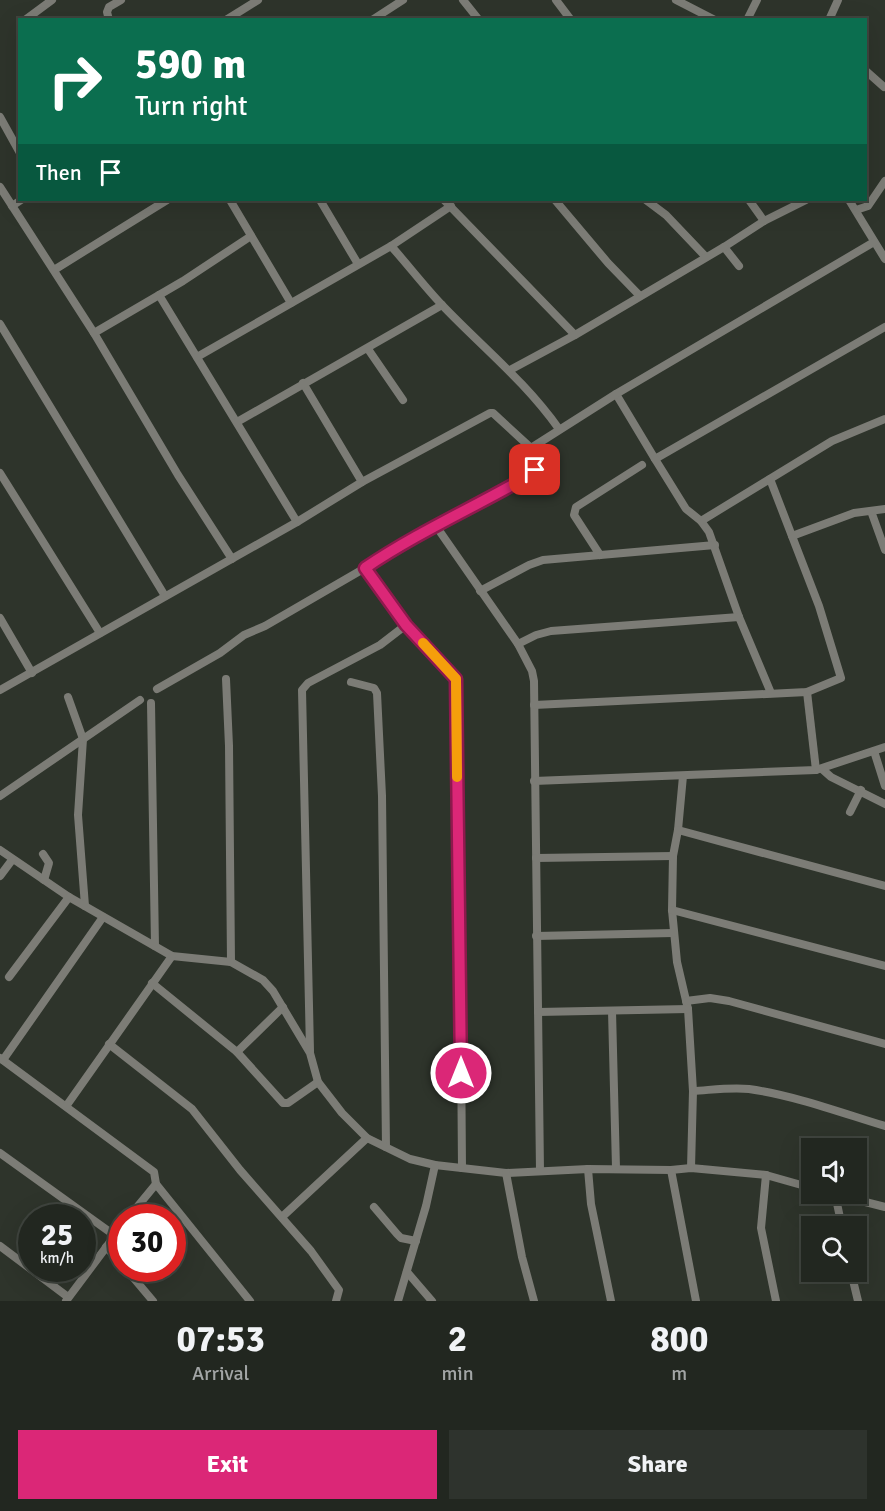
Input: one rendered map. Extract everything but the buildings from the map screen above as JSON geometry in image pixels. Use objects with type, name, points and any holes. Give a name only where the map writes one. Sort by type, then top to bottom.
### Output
[{"type":"street","points":[[28,18],[52,0]]},
{"type":"street","points":[[108,18],[107,12],[112,2],[121,0]]},
{"type":"street","points":[[229,18],[258,0]]},
{"type":"street","points":[[376,18],[403,0]]},
{"type":"street","points":[[463,0],[477,18]]},
{"type":"street","points":[[556,0],[570,18]]},
{"type":"street","points":[[676,0],[711,18]]},
{"type":"street","points":[[748,18],[757,0]]},
{"type":"street","points":[[830,18],[838,0]]},
{"type":"street","points":[[867,72],[885,86]]},
{"type":"street","points":[[0,117],[18,149]]},
{"type":"street","points":[[856,210],[868,206],[885,181]]},
{"type":"street","points":[[0,188],[94,333],[178,475],[232,559]]},
{"type":"street","points":[[12,206],[20,201]]},
{"type":"street","points":[[54,270],[165,201]]},
{"type":"street","points":[[231,201],[291,303]]},
{"type":"street","points":[[321,201],[358,264]]},
{"type":"street","points":[[445,201],[575,335]]},
{"type":"street","points":[[556,201],[639,296]]},
{"type":"street","points":[[647,201],[666,215],[705,256]]},
{"type":"street","points":[[750,201],[764,221]]},
{"type":"street","points":[[510,370],[575,335],[764,221],[804,201]]},
{"type":"street","points":[[850,201],[885,259]]},
{"type":"street","points":[[197,357],[391,246],[451,207]]},
{"type":"street","points":[[94,333],[159,295],[251,236]]},
{"type":"street","points":[[531,448],[616,394],[874,242]]},
{"type":"street","points":[[391,246],[442,305],[540,402],[559,429]]},
{"type":"street","points":[[724,247],[739,266]]},
{"type":"street","points":[[159,295],[297,522]]},
{"type":"street","points":[[237,422],[442,305]]},
{"type":"street","points":[[0,324],[165,596]]},
{"type":"street","points":[[656,459],[885,327]]},
{"type":"street","points":[[368,349],[403,400]]},
{"type":"street","points":[[303,383],[362,482]]},
{"type":"street","points":[[616,394],[686,509],[701,521],[709,532],[739,617],[771,693]]},
{"type":"street","points":[[0,690],[297,522],[362,482],[490,413],[493,413],[531,448],[536,464],[532,474],[399,545],[365,568],[244,636],[220,653],[157,689]]},
{"type":"street","points":[[701,521],[832,441],[885,419]]},
{"type":"street","points":[[600,555],[574,515],[574,510],[642,465]]},
{"type":"street","points":[[0,473],[100,633]]},
{"type":"street","points":[[534,705],[807,692],[841,678],[819,606],[770,479]]},
{"type":"street","points":[[792,536],[854,513],[885,509]]},
{"type":"street","points":[[871,511],[885,550]]},
{"type":"street","points":[[436,526],[518,644],[532,671],[540,1170]]},
{"type":"street","points":[[480,591],[536,561],[715,545]]},
{"type":"street","points":[[365,568],[406,625],[456,679],[462,1168]]},
{"type":"street","points":[[518,644],[551,631],[739,617]]},
{"type":"street","points":[[0,618],[32,672]]},
{"type":"street","points":[[406,625],[380,645],[308,683],[302,690],[310,1053],[318,1082],[342,1113],[367,1138],[410,1159],[435,1165],[506,1173],[540,1170],[691,1168],[766,1175],[801,1185]]},
{"type":"street","points":[[226,680],[229,746],[231,962]]},
{"type":"street","points":[[351,682],[374,688],[377,693],[382,796],[386,1147]]},
{"type":"street","points":[[807,692],[819,770]]},
{"type":"street","points":[[68,697],[83,739],[78,815],[85,906]]},
{"type":"street","points":[[0,796],[140,700]]},
{"type":"street","points":[[152,703],[155,946]]},
{"type":"street","points":[[534,781],[819,770],[885,747]]},
{"type":"street","points":[[874,751],[885,786]]},
{"type":"street","points":[[819,770],[885,804]]},
{"type":"street","points":[[683,776],[673,856],[672,910],[677,962],[687,1005],[693,1091],[691,1168]]},
{"type":"street","points":[[850,812],[861,790]]},
{"type":"street","points":[[678,830],[885,886]]},
{"type":"street","points":[[0,850],[69,897],[172,956],[231,962],[264,980],[310,1053]]},
{"type":"street","points":[[44,854],[49,863],[44,880]]},
{"type":"street","points":[[536,858],[673,856]]},
{"type":"street","points":[[0,876],[12,860]]},
{"type":"street","points":[[9,977],[69,897]]},
{"type":"street","points":[[672,910],[885,966]]},
{"type":"street","points":[[103,917],[1,1059],[149,1168],[153,1172],[156,1184],[250,1301]]},
{"type":"street","points":[[537,936],[674,933]]},
{"type":"street","points":[[66,1105],[172,956]]},
{"type":"street","points":[[152,983],[237,1052],[283,1103],[288,1103],[318,1082]]},
{"type":"street","points":[[538,1012],[612,1011],[687,1005],[710,998],[729,1001],[885,1044]]},
{"type":"street","points":[[237,1052],[283,1007]]},
{"type":"street","points":[[612,1011],[616,1168]]},
{"type":"street","points":[[109,1044],[185,1102],[240,1170],[311,1251],[339,1290],[336,1301]]},
{"type":"street","points":[[693,1091],[751,1089],[885,1126]]},
{"type":"street","points":[[282,1217],[367,1138]]},
{"type":"street","points":[[0,1153],[108,1231]]},
{"type":"street","points":[[398,1301],[435,1165]]},
{"type":"street","points":[[588,1169],[591,1204],[611,1301]]},
{"type":"street","points":[[671,1170],[696,1301]]},
{"type":"street","points":[[506,1173],[522,1257],[534,1301]]},
{"type":"street","points":[[766,1175],[761,1228],[776,1301]]},
{"type":"street","points":[[140,1204],[156,1184]]},
{"type":"street","points":[[867,1202],[885,1207]]},
{"type":"street","points":[[374,1207],[401,1238],[416,1240]]},
{"type":"street","points":[[0,1246],[67,1299],[108,1243]]},
{"type":"street","points":[[407,1272],[432,1301]]},
{"type":"street","points":[[137,1282],[153,1301]]},
{"type":"street","points":[[853,1282],[858,1301]]},
{"type":"slow traffic","points":[[423,643],[456,679],[457,777]]},
{"type":"route","points":[[461,1073],[456,679],[406,625],[365,568],[399,545],[496,495],[535,470]]}]
